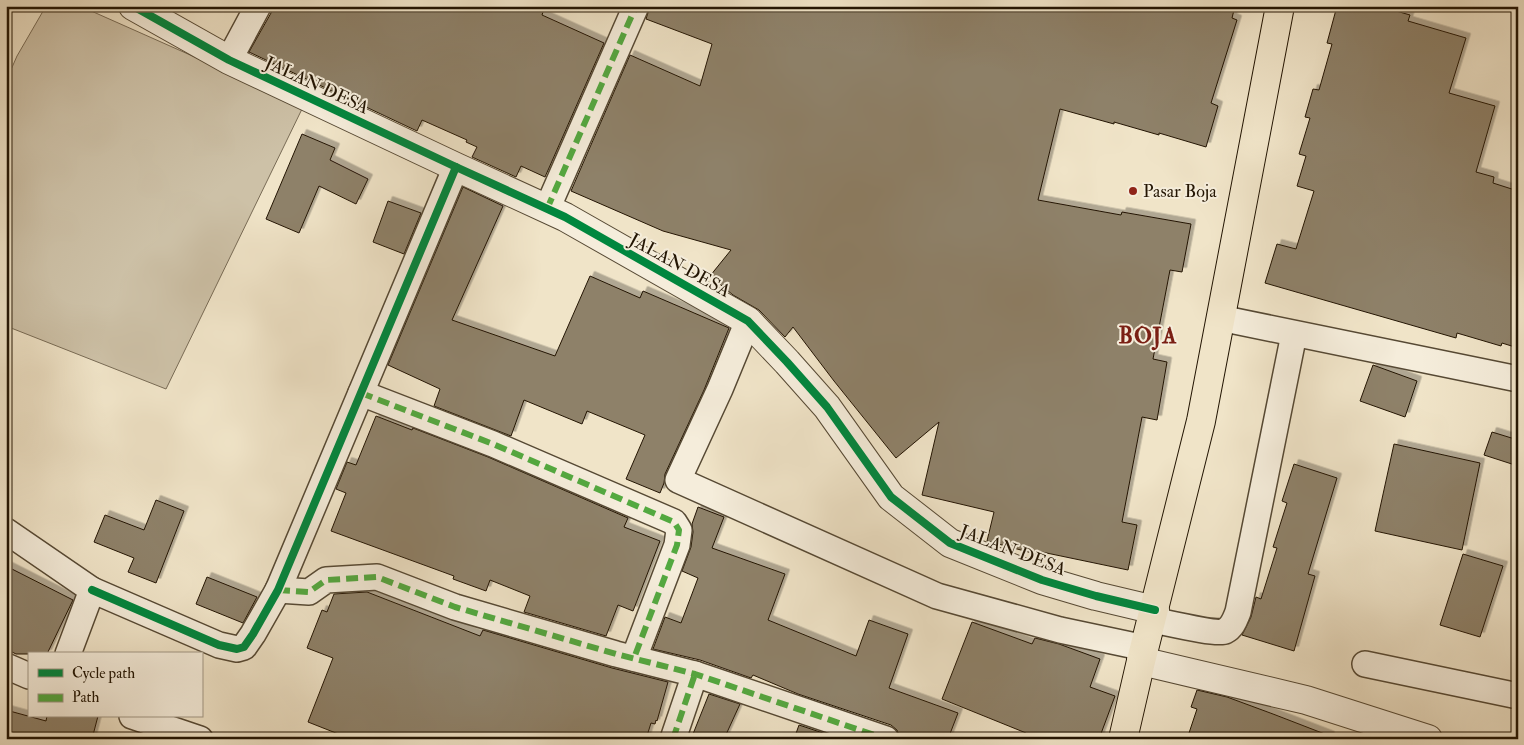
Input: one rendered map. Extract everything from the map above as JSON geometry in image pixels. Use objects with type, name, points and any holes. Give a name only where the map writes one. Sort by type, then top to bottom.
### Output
[{"type":"main road","points":[[1124,739],[1200,421],[1280,6]]},
{"type":"street","name":"JALAN DESA","points":[[133,6],[229,60],[565,217],[748,321],[827,407],[890,497],[950,543],[1042,580],[1153,615]]},
{"type":"street","points":[[229,60],[258,6]]},
{"type":"street","points":[[547,209],[636,6]]},
{"type":"street","points":[[6,531],[92,590],[219,645],[237,649],[244,647],[254,634],[278,590],[456,167]]},
{"type":"street","points":[[1220,318],[1518,379]]},
{"type":"street","points":[[748,321],[720,389],[678,480],[937,596],[1306,700],[1428,739]]},
{"type":"street","points":[[1153,615],[1193,628],[1222,632],[1234,622],[1238,612],[1294,334]]},
{"type":"street","points":[[361,393],[493,444],[674,522],[679,530],[678,545],[634,658]]},
{"type":"street","points":[[278,590],[309,592],[326,580],[377,577],[455,607],[695,674],[886,739]]},
{"type":"street","points":[[69,652],[92,590]]},
{"type":"street","points":[[1365,664],[1518,696]]},
{"type":"street","points":[[6,666],[28,676]]},
{"type":"street","points":[[673,739],[695,674]]},
{"type":"street","points":[[138,718],[200,739]]},
{"type":"shaded area","points":[[46,6],[80,6],[188,54],[302,109],[166,389],[6,326],[6,81],[17,56]]},
{"type":"building","points":[[272,6],[545,6],[542,15],[604,43],[545,177],[521,166],[516,177],[472,157],[477,147],[466,142],[467,140],[422,120],[417,131],[249,52],[271,13]]},
{"type":"building","points":[[650,6],[1235,6],[1232,18],[1237,20],[1211,103],[1218,106],[1206,147],[1159,133],[1159,135],[1060,109],[1038,200],[1121,215],[1122,212],[1191,224],[1182,272],[1170,270],[1153,359],[1167,362],[1157,420],[1142,417],[1122,522],[1137,525],[1128,570],[1037,551],[1036,554],[987,541],[994,512],[922,495],[939,422],[896,458],[793,327],[785,337],[759,310],[733,295],[710,276],[731,250],[663,231],[571,191],[630,55],[700,86],[712,44],[646,19]]},
{"type":"building","points":[[1337,6],[1379,6],[1410,15],[1408,21],[1466,38],[1449,93],[1495,106],[1476,172],[1494,177],[1493,183],[1518,191],[1518,348],[1502,343],[1501,346],[1457,333],[1456,338],[1265,283],[1277,244],[1296,249],[1314,191],[1297,186],[1306,156],[1299,154],[1310,118],[1305,117],[1313,89],[1319,90],[1332,44],[1327,43]]},
{"type":"building","points":[[302,134],[335,148],[330,160],[368,179],[356,204],[319,186],[299,233],[266,219]]},
{"type":"building","points":[[463,187],[503,206],[452,320],[555,356],[590,276],[640,298],[643,291],[729,328],[704,390],[665,474],[660,493],[626,479],[645,435],[587,411],[582,424],[524,400],[511,436],[434,406],[440,389],[388,365]]},
{"type":"building","points":[[388,201],[421,213],[404,254],[373,242]]},
{"type":"building","points":[[1373,365],[1417,381],[1405,417],[1360,401]]},
{"type":"building","points":[[376,416],[488,457],[628,518],[624,527],[660,541],[633,611],[618,605],[606,636],[524,612],[530,596],[490,580],[486,591],[453,579],[454,576],[331,531],[346,493],[336,489],[347,462],[356,465]]},
{"type":"building","points":[[1492,432],[1518,440],[1518,466],[1484,455]]},
{"type":"building","points":[[1394,444],[1480,463],[1462,550],[1375,531]]},
{"type":"building","points":[[1294,464],[1337,478],[1308,574],[1315,576],[1294,651],[1242,635],[1251,617],[1256,597],[1261,599],[1277,548],[1273,547],[1287,503],[1282,501]]},
{"type":"building","points":[[156,500],[184,511],[156,583],[128,572],[134,558],[94,542],[105,515],[144,530]]},
{"type":"building","points":[[698,507],[724,517],[712,548],[785,574],[768,620],[856,656],[869,620],[908,634],[889,688],[958,713],[948,739],[900,739],[897,730],[891,725],[798,694],[753,675],[751,678],[700,660],[653,649],[665,617],[681,623],[698,578],[682,571],[691,547],[692,524]]},
{"type":"building","points":[[1463,554],[1503,566],[1480,637],[1440,625]]},
{"type":"building","points":[[6,566],[73,600],[48,652],[16,654],[6,649]]},
{"type":"building","points":[[207,577],[257,597],[243,623],[196,604]]},
{"type":"building","points":[[367,592],[480,636],[483,630],[612,668],[668,682],[657,721],[655,724],[651,723],[646,739],[351,739],[308,722],[333,658],[307,648],[322,610],[327,612],[334,594]]},
{"type":"building","points":[[972,622],[1032,644],[1035,638],[1059,644],[1100,659],[1090,687],[1115,696],[1099,739],[1024,739],[1026,733],[942,699]]},
{"type":"building","points":[[1197,690],[1227,697],[1273,714],[1330,736],[1329,739],[1187,739],[1197,709],[1191,707]]},
{"type":"building","points":[[709,694],[740,704],[724,739],[691,739]]},
{"type":"building","points":[[6,710],[28,716],[28,718],[46,721],[47,718],[97,718],[92,739],[6,739]]},
{"type":"building","points":[[799,725],[841,739],[794,739]]},
{"type":"marked path","points":[[547,209],[636,6]]},
{"type":"marked path","points":[[361,393],[493,444],[674,522],[679,530],[677,545],[634,658]]},
{"type":"marked path","points":[[278,590],[309,592],[326,580],[377,577],[455,607],[616,654],[695,674],[886,739]]},
{"type":"marked path","points":[[673,739],[695,674]]},
{"type":"cycle path","points":[[133,6],[229,60],[565,217],[748,321],[827,407],[891,497],[950,543],[1042,580],[1096,596],[1155,610]]},
{"type":"cycle path","points":[[92,590],[219,645],[237,649],[244,647],[278,590],[456,167]]},
{"type":"place","name":"Pasar Boja","points":[[1133,191]]},
{"type":"district","name":"BOJA","points":[[1148,335]]}]
